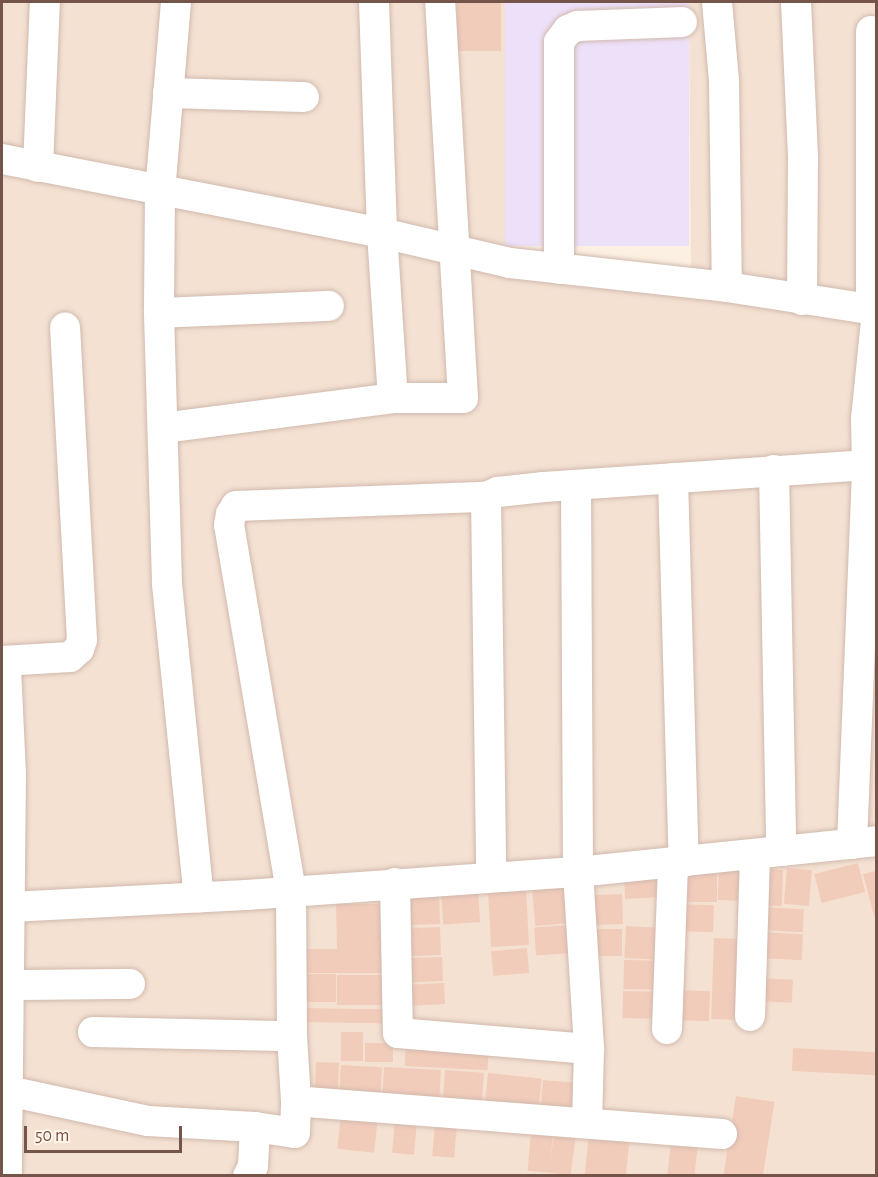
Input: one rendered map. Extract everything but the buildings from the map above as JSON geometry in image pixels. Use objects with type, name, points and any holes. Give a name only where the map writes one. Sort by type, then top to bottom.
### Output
[{"type":"street","points":[[38,167],[45,2]]},
{"type":"street","points":[[176,2],[160,192],[159,313],[167,584],[198,897]]},
{"type":"street","points":[[374,2],[382,233],[393,398]]},
{"type":"street","points":[[163,428],[393,398],[463,398],[440,2]]},
{"type":"street","points":[[717,2],[724,81],[727,287]]},
{"type":"street","points":[[796,2],[803,159],[802,300]]},
{"type":"street","points":[[559,269],[559,42],[568,30],[578,26],[682,22]]},
{"type":"street","points":[[10,907],[578,872],[864,842],[855,790],[867,465],[866,418],[875,313],[870,32]]},
{"type":"street","points":[[168,93],[303,96]]},
{"type":"street","points":[[2,159],[160,192],[382,233],[455,252],[559,269],[727,287],[875,313]]},
{"type":"street","points":[[159,313],[329,306]]},
{"type":"street","points":[[7,1176],[10,907],[6,833],[11,775],[5,731],[6,668],[2,661],[70,657],[79,650],[82,640],[65,327]]},
{"type":"street","points":[[8,1091],[148,1121],[255,1127],[295,1132],[291,891],[229,525],[231,514],[236,506],[486,497],[498,492],[576,485],[867,465]]},
{"type":"street","points":[[750,1016],[768,853],[774,470]]},
{"type":"street","points":[[667,1029],[678,862],[674,478]]},
{"type":"street","points":[[576,485],[578,872],[589,1049],[588,1123]]},
{"type":"street","points":[[486,497],[491,876]]},
{"type":"street","points":[[855,790],[876,768]]},
{"type":"street","points":[[395,883],[399,1033],[589,1049]]},
{"type":"street","points":[[9,985],[129,984]]},
{"type":"street","points":[[93,1032],[292,1036]]},
{"type":"street","points":[[296,1101],[722,1134]]},
{"type":"street","points":[[248,1176],[253,1166],[255,1127]]},
{"type":"shaded area","points":[[2,2],[505,2],[510,246],[691,274],[689,2],[876,2],[876,1175],[2,1176]]},
{"type":"shaded area","points":[[505,2],[689,2],[689,246],[505,246]]}]
